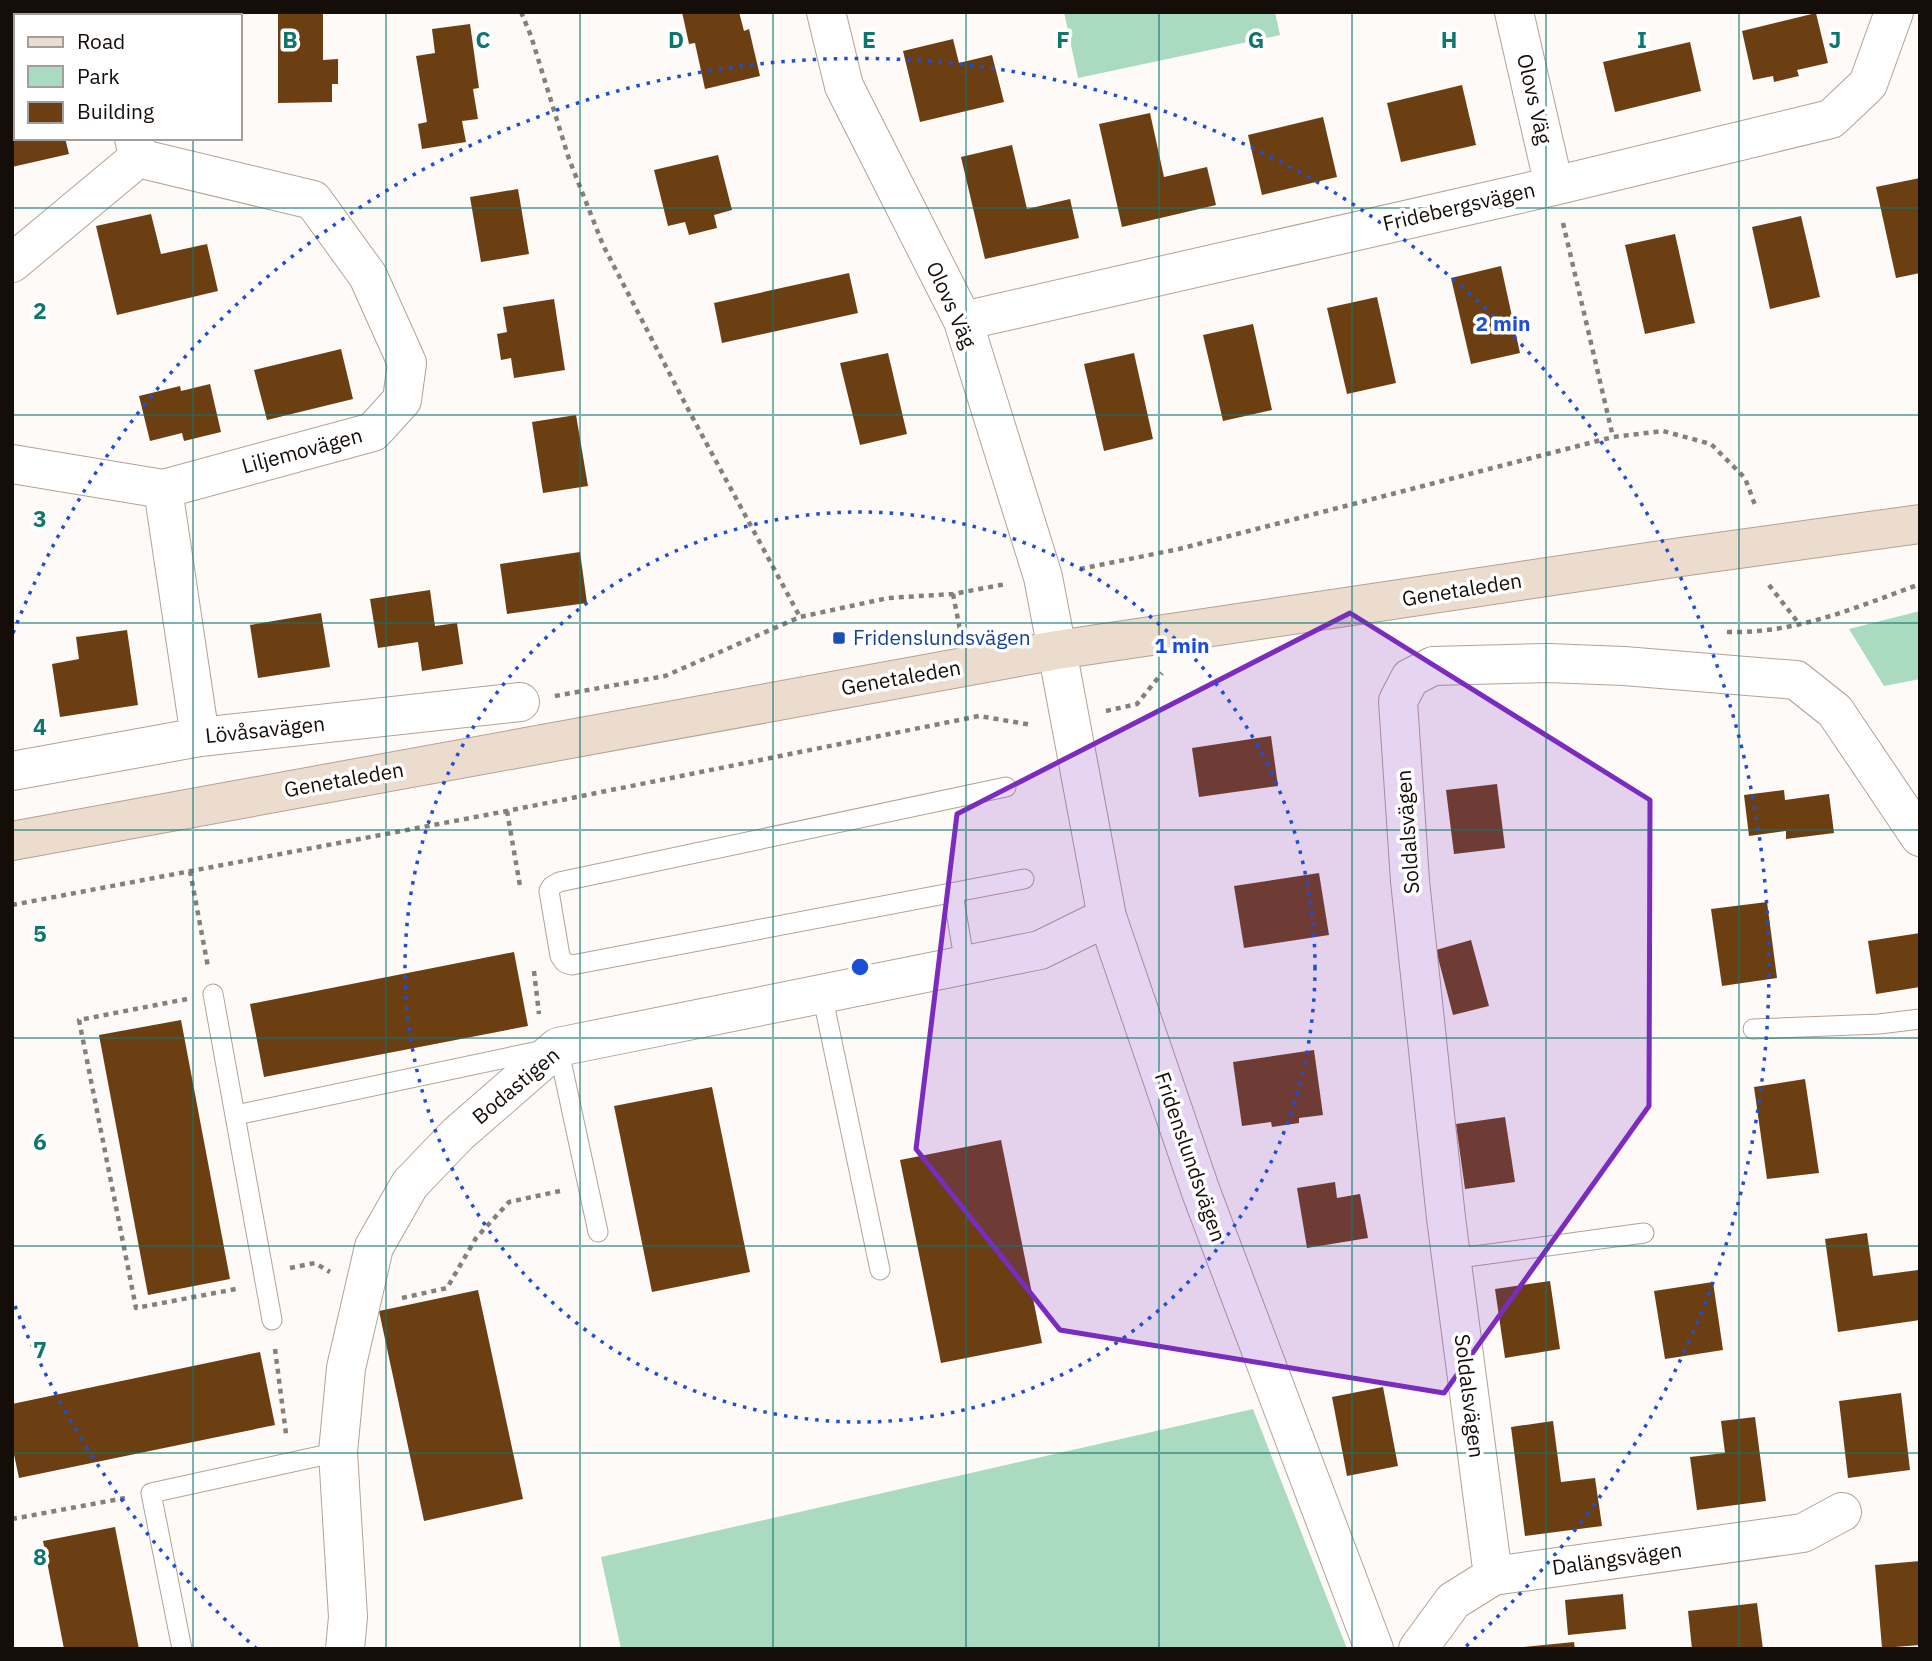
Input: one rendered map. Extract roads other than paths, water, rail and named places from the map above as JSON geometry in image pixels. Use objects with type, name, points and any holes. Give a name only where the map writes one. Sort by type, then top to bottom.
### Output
[{"type":"main road","name":"Genetaleden","points":[[12,841],[1057,650],[1920,524]]},
{"type":"street","name":"Olovs Väg","points":[[826,12],[844,86],[963,321],[1043,577],[1057,650]]},
{"type":"street","name":"Olovs Väg","points":[[1514,12],[1554,186]]},
{"type":"street","name":"Fridebergsvägen","points":[[963,321],[1554,186],[1831,119],[1868,84],[1894,12]]},
{"type":"street","name":"Liljemovägen","points":[[12,263],[136,148],[313,200],[368,276],[407,363],[402,400],[373,432],[163,489],[12,464]]},
{"type":"street","points":[[163,489],[200,737]]},
{"type":"street","name":"Fridenslundsvägen","points":[[1057,650],[1107,917],[1201,1192],[1374,1649]]},
{"type":"street","name":"Soldalsvägen","points":[[1493,1576],[1452,1259],[1409,867],[1398,701],[1410,678],[1433,666],[1548,663],[1624,666],[1796,680],[1835,711],[1920,837]]},
{"type":"street","name":"Lövåsavägen","points":[[12,771],[200,737],[520,702]]},
{"type":"street","name":"Bodastigen","points":[[345,1649],[348,1617],[338,1452],[346,1368],[373,1247],[410,1184],[458,1134],[558,1047],[1040,950],[1107,917]]},
{"type":"street","name":"Dalängsvägen","points":[[1418,1649],[1453,1601],[1493,1576],[1803,1532],[1842,1512]]},
{"type":"lane","points":[[1006,788],[559,882],[549,891],[560,956],[565,963],[572,965],[1024,879]]},
{"type":"lane","points":[[953,892],[965,965]]},
{"type":"lane","points":[[213,994],[272,1320]]},
{"type":"lane","points":[[822,994],[880,1270]]},
{"type":"lane","points":[[1752,1029],[1879,1024],[1920,1019]]},
{"type":"lane","points":[[236,1115],[558,1047],[598,1232]]},
{"type":"lane","points":[[1452,1259],[1644,1233]]},
{"type":"lane","points":[[182,1649],[150,1493],[338,1452]]},
{"type":"place","name":"Fridenslundsvägen","points":[[839,638]]}]
